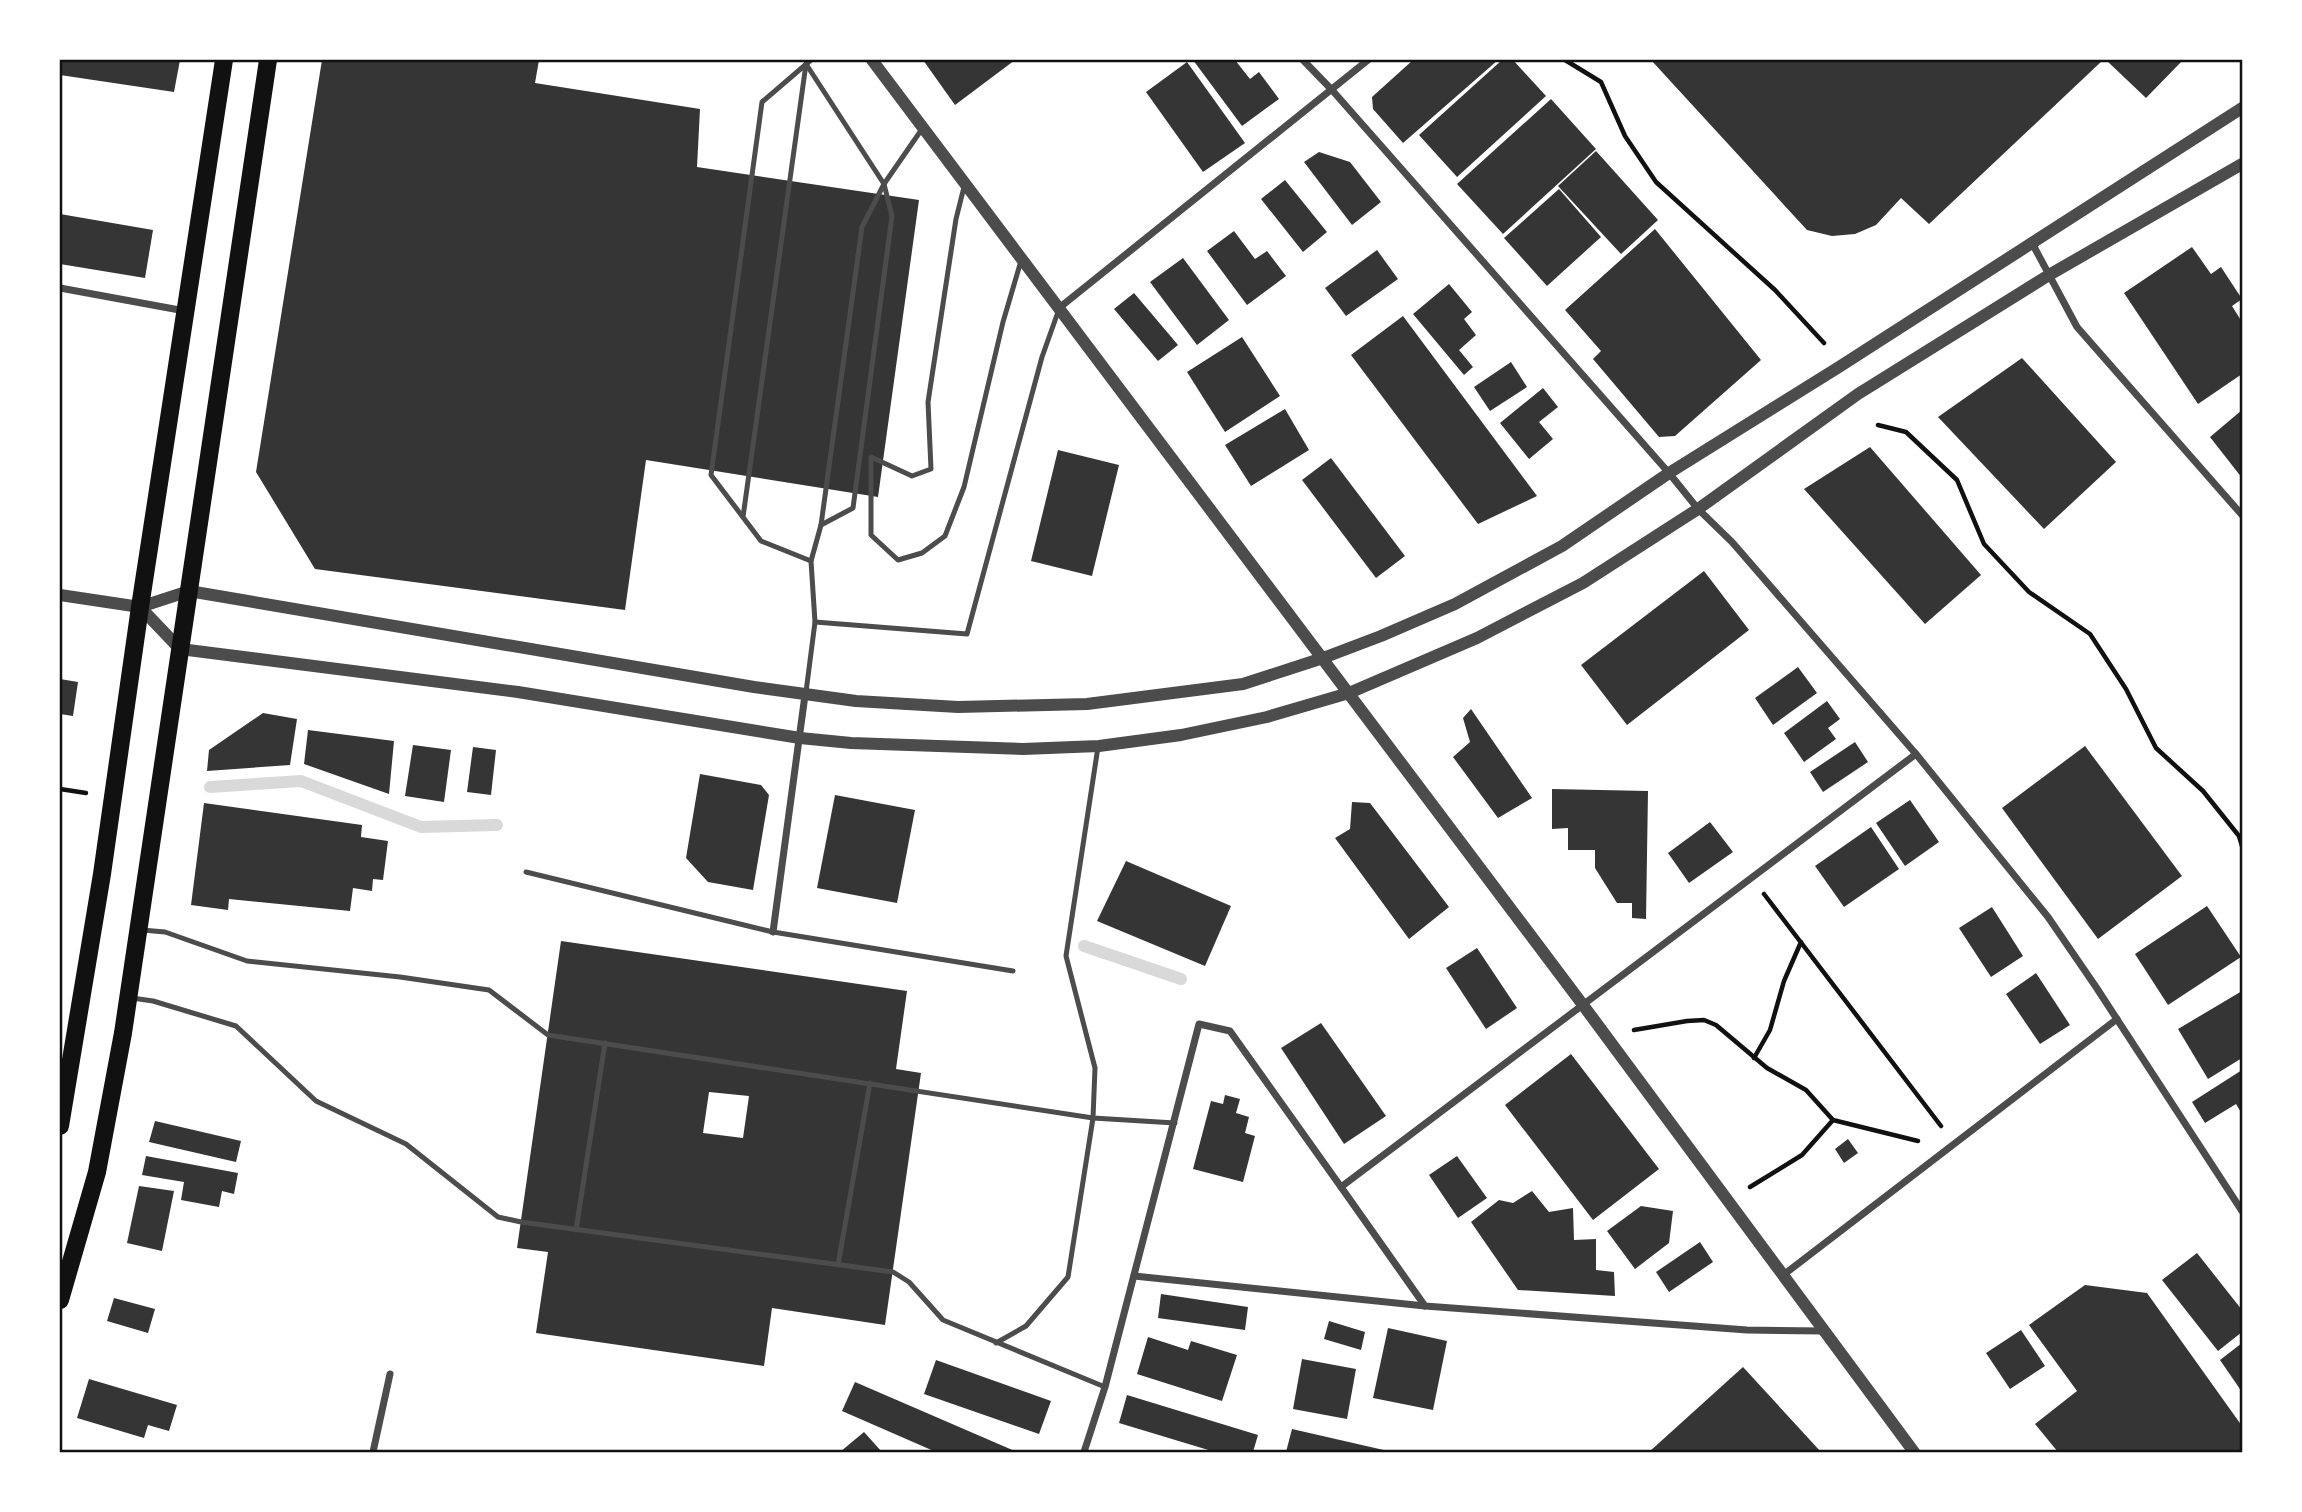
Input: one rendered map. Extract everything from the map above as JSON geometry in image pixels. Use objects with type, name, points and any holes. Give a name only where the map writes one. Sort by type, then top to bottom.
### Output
[{"type":"main road","points":[[60,1126],[98,900],[224,60]]},
{"type":"main road","points":[[60,1300],[97,1172],[128,998],[268,60]]},
{"type":"street","points":[[872,60],[1583,1005],[1914,1452]]},
{"type":"street","points":[[1303,60],[1669,472],[1698,509],[1732,542],[1916,754],[2048,917],[2242,1211]]},
{"type":"street","points":[[1059,308],[1368,60]]},
{"type":"street","points":[[60,595],[140,607],[189,591],[805,695],[958,708],[1087,704],[1243,684],[1381,636],[1455,604],[1562,546],[1669,472],[1839,367],[2242,108]]},
{"type":"street","points":[[140,607],[180,649],[518,692],[800,738],[851,743],[1023,749],[1099,746],[1181,736],[1267,717],[1349,693],[1477,638],[1583,583],[1698,509],[1857,394],[2049,275],[2242,164]]},
{"type":"street","points":[[2032,243],[2077,327],[2242,515]]},
{"type":"street","points":[[60,288],[186,311]]},
{"type":"street","points":[[773,932],[805,695]]},
{"type":"street","points":[[1341,1187],[1916,754]]},
{"type":"street","points":[[1782,1276],[2117,1019]]},
{"type":"street","points":[[1084,1452],[1135,1276],[1199,1024],[1230,1031],[1425,1306]]},
{"type":"street","points":[[1135,1276],[1425,1306],[1747,1330],[1824,1331]]},
{"type":"street","points":[[373,1452],[390,1374]]},
{"type":"lane","points":[[809,62],[884,184],[892,216],[853,508],[821,526]]},
{"type":"lane","points":[[809,62],[762,102],[711,475],[761,541],[811,561]]},
{"type":"lane","points":[[743,517],[809,62]]},
{"type":"lane","points":[[805,695],[815,622],[811,561],[821,526],[862,227],[884,184],[923,127]]},
{"type":"lane","points":[[965,183],[956,219],[928,402],[931,469],[912,476],[871,457],[871,535],[898,560],[922,553],[945,536],[964,487],[1003,322],[1022,258]]},
{"type":"lane","points":[[815,622],[967,634],[1042,357],[1059,308]]},
{"type":"lane","points":[[996,1343],[1026,1326],[1068,1277],[1093,1118],[1095,1068],[1066,956],[1099,746]]},
{"type":"lane","points":[[526,872],[773,932],[1013,971]]},
{"type":"lane","points":[[139,929],[165,932],[247,961],[400,977],[489,990],[548,1035],[1093,1118],[1175,1123]]},
{"type":"lane","points":[[128,998],[153,1001],[236,1026],[316,1101],[406,1144],[498,1217],[892,1272],[908,1282],[943,1320],[1105,1387]]},
{"type":"lane","points":[[576,1230],[605,1043]]},
{"type":"lane","points":[[838,1265],[870,1083]]},
{"type":"path","points":[[1565,60],[1601,82],[1625,136],[1656,182],[1775,290],[1824,343]]},
{"type":"path","points":[[1878,425],[1906,432],[1956,480],[1984,544],[2029,592],[2090,634],[2126,689],[2156,748],[2203,790],[2239,836],[2242,846]]},
{"type":"path","points":[[60,789],[91,793]]},
{"type":"path","points":[[1752,878],[1954,1144]]},
{"type":"path","points":[[1754,1058],[1770,1030],[1784,981],[1801,942]]},
{"type":"path","points":[[1633,1030],[1704,1020],[1716,1025],[1767,1068],[1806,1090],[1833,1120],[1917,1141],[1954,1144]]},
{"type":"path","points":[[1749,1187],[1802,1155],[1833,1120]]},
{"type":"building","points":[[60,60],[180,60],[174,92],[60,75]]},
{"type":"building","points":[[322,60],[539,60],[535,83],[700,109],[697,167],[919,200],[878,497],[646,460],[625,610],[315,569],[256,472]]},
{"type":"building","points":[[923,60],[1015,60],[955,105]]},
{"type":"building","points":[[1193,60],[1235,60],[1250,79],[1259,72],[1279,99],[1242,126]]},
{"type":"building","points":[[1413,60],[1498,60],[1403,143],[1373,109],[1372,97]]},
{"type":"building","points":[[1502,60],[1513,60],[1546,96],[1457,177],[1419,135]]},
{"type":"building","points":[[1651,60],[2103,60],[1929,224],[1901,198],[1876,225],[1855,234],[1832,236],[1807,230]]},
{"type":"building","points":[[2106,60],[2183,60],[2146,98]]},
{"type":"building","points":[[1187,62],[1245,143],[1203,172],[1146,92]]},
{"type":"building","points":[[1551,99],[1596,149],[1503,234],[1457,184]]},
{"type":"building","points":[[1596,151],[1658,220],[1621,254],[1558,186]]},
{"type":"building","points":[[1319,152],[1350,162],[1381,202],[1352,225],[1304,162]]},
{"type":"building","points":[[1285,180],[1327,232],[1303,252],[1261,199]]},
{"type":"building","points":[[1559,189],[1601,237],[1547,286],[1504,238]]},
{"type":"building","points":[[60,214],[153,230],[145,278],[60,264]]},
{"type":"building","points":[[1655,229],[1761,360],[1675,436],[1659,437],[1593,359],[1601,351],[1565,310]]},
{"type":"building","points":[[1234,231],[1255,259],[1267,251],[1286,276],[1247,305],[1207,251]]},
{"type":"building","points":[[2192,247],[2211,274],[2221,267],[2242,299],[2232,306],[2242,322],[2242,374],[2198,404],[2124,293]]},
{"type":"building","points":[[1377,250],[1398,279],[1346,316],[1325,288]]},
{"type":"building","points":[[1183,258],[1229,320],[1197,345],[1150,282]]},
{"type":"building","points":[[1449,284],[1472,312],[1464,319],[1476,335],[1459,350],[1473,367],[1464,375],[1413,314]]},
{"type":"building","points":[[1134,293],[1178,345],[1158,361],[1114,309]]},
{"type":"building","points":[[1403,316],[1537,496],[1478,524],[1351,355]]},
{"type":"building","points":[[1242,337],[1280,396],[1225,432],[1187,372]]},
{"type":"building","points":[[2022,358],[2116,462],[2044,529],[1938,417]]},
{"type":"building","points":[[1511,362],[1527,387],[1490,411],[1474,387]]},
{"type":"building","points":[[1543,388],[1558,407],[1539,422],[1553,439],[1529,459],[1500,423]]},
{"type":"building","points":[[1285,409],[1309,450],[1251,486],[1225,445]]},
{"type":"building","points":[[2242,410],[2242,478],[2210,437]]},
{"type":"building","points":[[1870,447],[1981,575],[1925,624],[1804,489]]},
{"type":"building","points":[[1058,450],[1119,465],[1092,576],[1031,561]]},
{"type":"building","points":[[1331,458],[1405,556],[1376,578],[1302,480]]},
{"type":"building","points":[[1704,571],[1749,630],[1627,725],[1581,665]]},
{"type":"building","points":[[1798,667],[1817,693],[1773,725],[1755,698]]},
{"type":"building","points":[[60,679],[78,682],[73,716],[60,714]]},
{"type":"building","points":[[1827,701],[1840,719],[1828,728],[1836,739],[1804,762],[1784,733]]},
{"type":"building","points":[[1471,709],[1532,798],[1498,818],[1453,757],[1470,742],[1463,718]]},
{"type":"building","points":[[263,713],[297,719],[290,765],[207,771],[209,750]]},
{"type":"building","points":[[308,730],[394,741],[389,794],[304,764]]},
{"type":"building","points":[[1855,742],[1868,762],[1823,792],[1810,772]]},
{"type":"building","points":[[413,745],[451,750],[444,802],[405,796]]},
{"type":"building","points":[[2085,746],[2182,876],[2098,939],[2002,808]]},
{"type":"building","points":[[473,747],[496,750],[491,795],[467,792]]},
{"type":"building","points":[[700,774],[761,785],[769,795],[753,890],[708,882],[686,858]]},
{"type":"building","points":[[1552,789],[1648,791],[1646,919],[1632,918],[1632,903],[1617,903],[1595,868],[1595,850],[1568,850],[1568,828],[1552,829]]},
{"type":"building","points":[[835,795],[915,810],[897,903],[817,888]]},
{"type":"building","points":[[1910,800],[1939,842],[1905,866],[1876,823]]},
{"type":"building","points":[[1352,802],[1370,803],[1449,907],[1409,939],[1335,838],[1350,829]]},
{"type":"building","points":[[204,803],[362,825],[361,837],[388,841],[383,880],[373,879],[372,891],[353,888],[350,911],[229,899],[228,910],[191,905]]},
{"type":"building","points":[[1710,822],[1733,852],[1689,883],[1668,853]]},
{"type":"building","points":[[1871,827],[1899,869],[1844,907],[1815,866]]},
{"type":"building","points":[[1126,861],[1231,906],[1205,966],[1097,921]]},
{"type":"building","points":[[2207,906],[2241,957],[2168,1005],[2135,954]]},
{"type":"building","points":[[1992,907],[2023,956],[1991,977],[1959,928]]},
{"type":"building","points":[[561,941],[907,991],[896,1069],[921,1073],[885,1325],[772,1308],[764,1366],[536,1333],[548,1252],[517,1248]],"holes":[[[709,1092],[749,1096],[743,1138],[703,1133]]]},
{"type":"building","points":[[1477,948],[1517,1008],[1486,1029],[1446,968]]},
{"type":"building","points":[[2036,973],[2070,1025],[2040,1044],[2006,994]]},
{"type":"building","points":[[2242,991],[2242,1058],[2208,1079],[2178,1029]]},
{"type":"building","points":[[1321,1023],[1386,1116],[1344,1144],[1281,1048]]},
{"type":"building","points":[[1571,1054],[1659,1169],[1593,1220],[1505,1105]]},
{"type":"building","points":[[2242,1070],[2242,1114],[2236,1104],[2205,1123],[2192,1102]]},
{"type":"building","points":[[1225,1095],[1240,1099],[1236,1113],[1249,1117],[1245,1133],[1255,1136],[1243,1182],[1193,1169],[1211,1101],[1223,1104]]},
{"type":"building","points":[[155,1121],[241,1141],[236,1162],[149,1142]]},
{"type":"building","points":[[1848,1139],[1858,1153],[1844,1163],[1835,1149]]},
{"type":"building","points":[[146,1156],[238,1173],[234,1194],[222,1191],[219,1207],[181,1200],[184,1182],[142,1175]]},
{"type":"building","points":[[1457,1156],[1487,1198],[1458,1218],[1429,1175]]},
{"type":"building","points":[[139,1186],[174,1191],[162,1251],[127,1243]]},
{"type":"building","points":[[1532,1191],[1549,1212],[1573,1208],[1574,1240],[1596,1239],[1596,1270],[1614,1272],[1615,1296],[1518,1290],[1471,1222],[1499,1200],[1513,1203]]},
{"type":"building","points":[[1641,1206],[1673,1211],[1669,1243],[1635,1269],[1607,1231]]},
{"type":"building","points":[[1700,1242],[1713,1262],[1669,1292],[1656,1272]]},
{"type":"building","points":[[2197,1253],[2242,1310],[2242,1332],[2218,1351],[2162,1280]]},
{"type":"building","points":[[2085,1285],[2147,1293],[2242,1426],[2242,1452],[2058,1452],[2035,1424],[2077,1391],[2029,1325]]},
{"type":"building","points":[[1161,1294],[1248,1307],[1245,1330],[1158,1318]]},
{"type":"building","points":[[114,1298],[155,1309],[148,1333],[107,1321]]},
{"type":"building","points":[[1329,1321],[1365,1332],[1361,1350],[1324,1339]]},
{"type":"building","points":[[1388,1328],[1447,1341],[1433,1410],[1373,1398]]},
{"type":"building","points":[[2021,1330],[2045,1366],[2010,1389],[1986,1353]]},
{"type":"building","points":[[1148,1337],[1188,1350],[1191,1341],[1237,1355],[1222,1401],[1137,1374]]},
{"type":"building","points":[[2242,1343],[2242,1392],[2220,1360]]},
{"type":"building","points":[[1302,1359],[1356,1369],[1347,1419],[1293,1409]]},
{"type":"building","points":[[936,1360],[1051,1401],[1039,1434],[924,1394]]},
{"type":"building","points":[[1743,1367],[1821,1452],[1649,1452]]},
{"type":"building","points":[[89,1379],[177,1405],[169,1431],[148,1425],[144,1438],[77,1418]]},
{"type":"building","points":[[855,1382],[1017,1452],[936,1452],[842,1411]]},
{"type":"building","points":[[1127,1395],[1258,1435],[1253,1452],[1215,1452],[1119,1423]]},
{"type":"building","points":[[1292,1429],[1388,1451],[1388,1452],[1286,1452]]},
{"type":"building","points":[[864,1432],[882,1452],[840,1452]]},
{"type":"waterway","points":[[210,787],[301,781],[421,827],[497,825]]},
{"type":"waterway","points":[[1084,946],[1181,979]]}]
